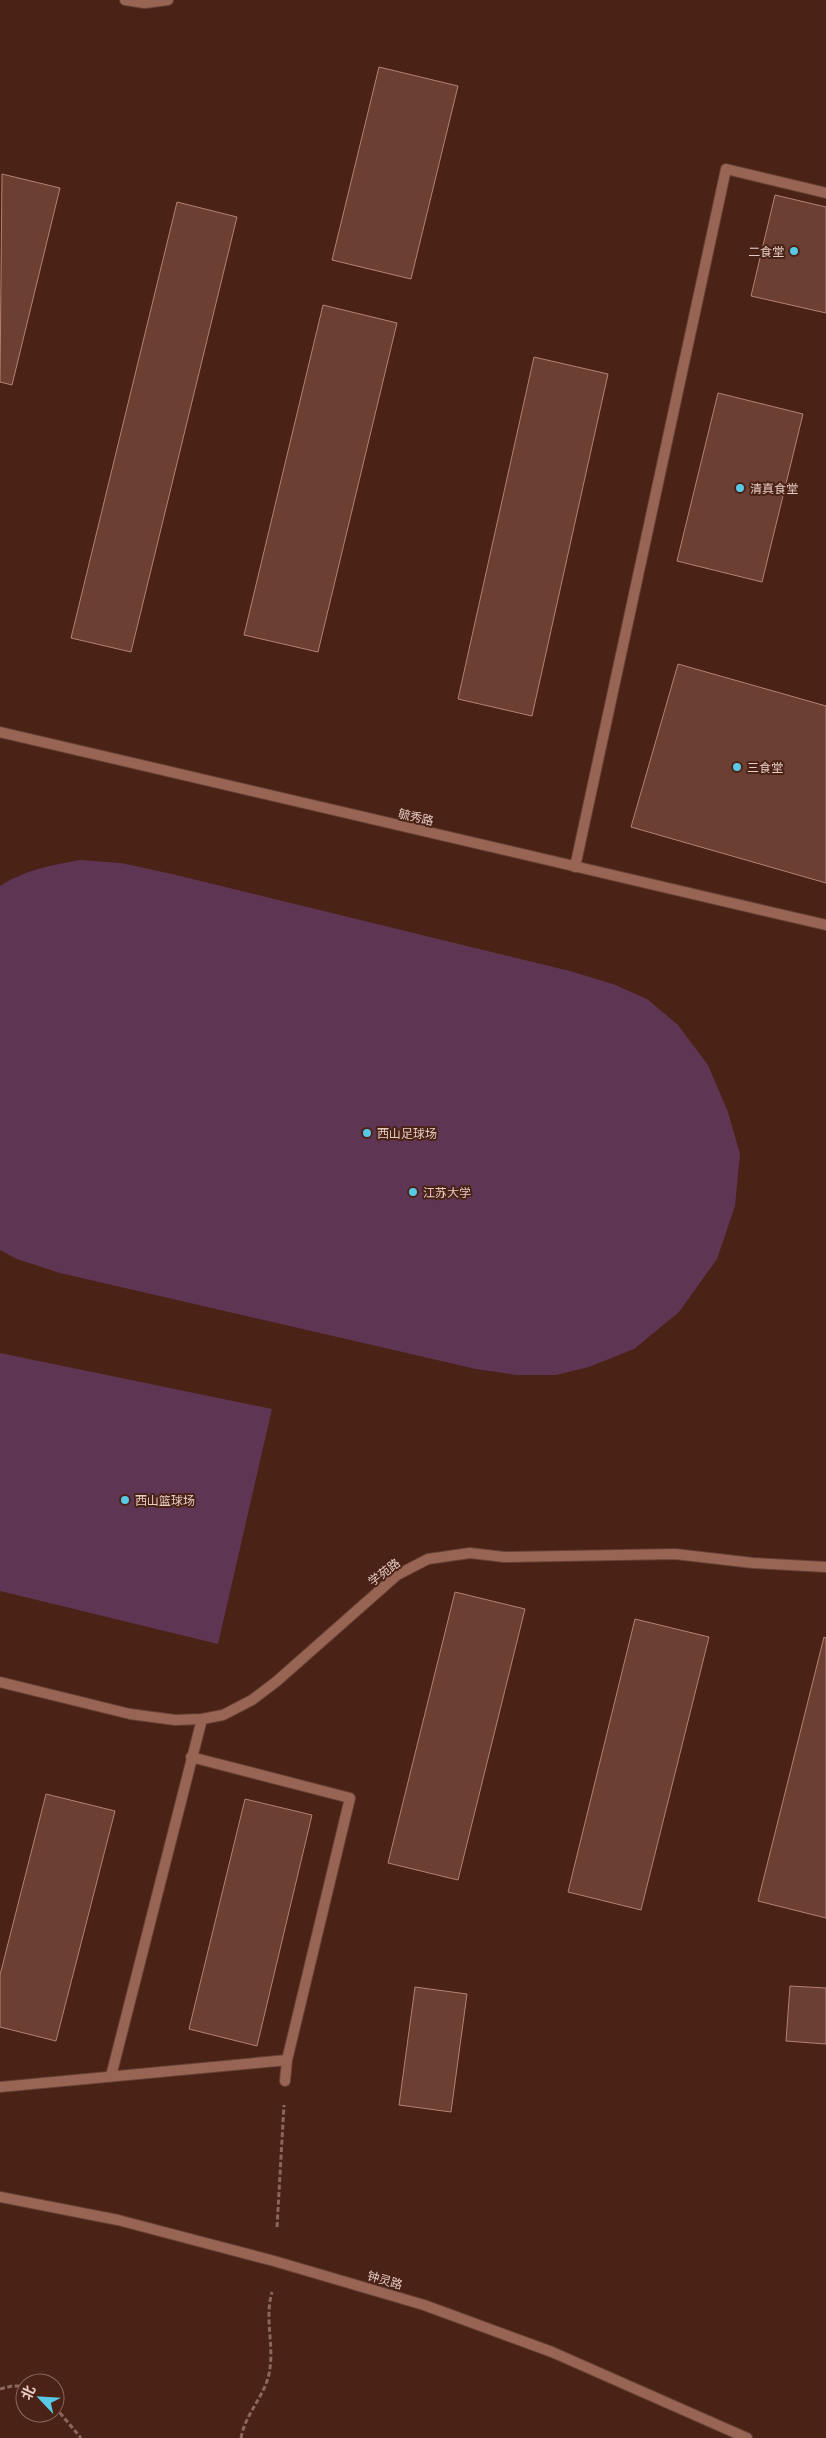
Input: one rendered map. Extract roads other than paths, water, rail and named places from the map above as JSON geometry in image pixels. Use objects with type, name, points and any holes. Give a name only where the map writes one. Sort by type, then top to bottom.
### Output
[{"type":"lane","points":[[125,0],[145,2],[168,0]]},
{"type":"lane","points":[[575,867],[726,169],[826,193]]},
{"type":"lane","name":"毓秀路","points":[[0,732],[826,925]]},
{"type":"lane","name":"学苑路","points":[[0,1682],[130,1714],[175,1720],[202,1719],[223,1715],[252,1700],[277,1681],[398,1574],[428,1559],[470,1553],[504,1557],[675,1554],[753,1563],[826,1567]]},
{"type":"lane","points":[[111,2076],[202,1719]]},
{"type":"lane","points":[[191,1757],[350,1798],[287,2060],[285,2081]]},
{"type":"lane","points":[[0,2087],[287,2060]]},
{"type":"lane","name":"钟灵路","points":[[0,2197],[118,2220],[274,2260],[424,2305],[552,2352],[747,2438]]},
{"type":"place","name":"二食堂","points":[[794,251]]},
{"type":"place","name":"清真食堂","points":[[740,488]]},
{"type":"place","name":"三食堂","points":[[737,767]]},
{"type":"place","name":"西山足球场","points":[[367,1133]]},
{"type":"place","name":"江苏大学","points":[[413,1192]]},
{"type":"place","name":"西山篮球场","points":[[125,1500]]}]
